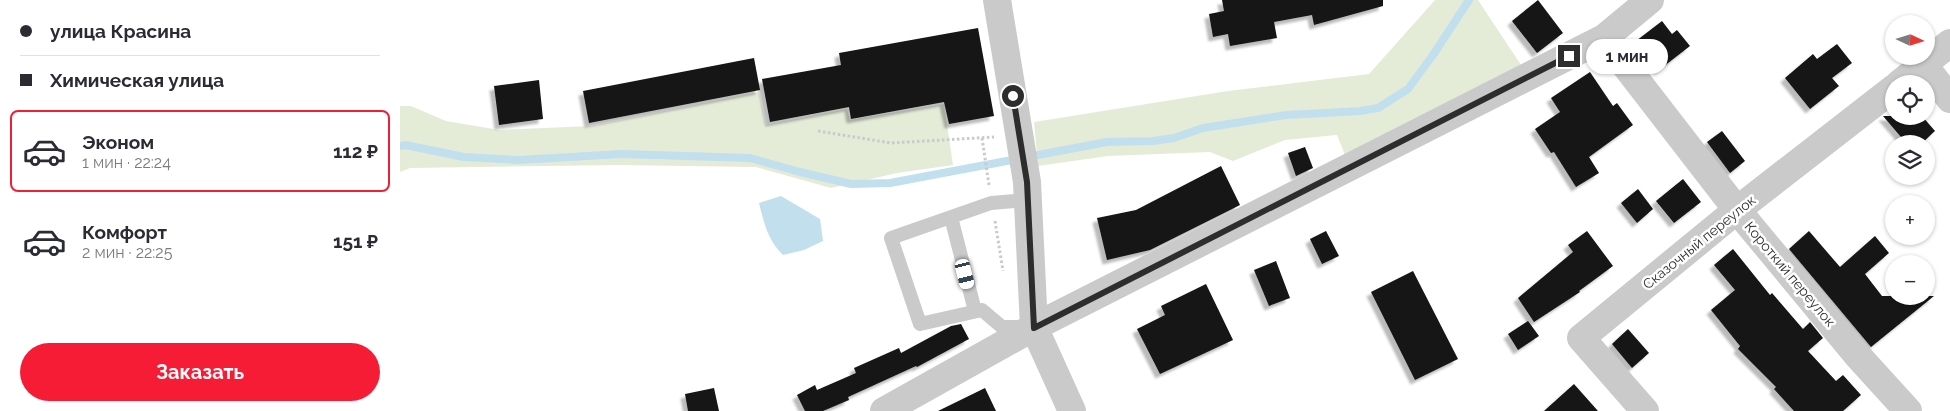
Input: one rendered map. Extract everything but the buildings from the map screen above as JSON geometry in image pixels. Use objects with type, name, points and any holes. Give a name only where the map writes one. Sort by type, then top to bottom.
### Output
[{"type":"street","points":[[997,0],[1028,191],[1034,328],[1072,411]]},
{"type":"street","points":[[884,411],[1034,328],[1604,38],[1650,0]]},
{"type":"street","name":"Короткий переулок","points":[[1604,38],[1737,210],[1858,356],[1908,411]]},
{"type":"street","points":[[1935,55],[1950,43]]},
{"type":"street","points":[[1910,75],[1923,65]]},
{"type":"street","points":[[1925,65],[1950,99]]},
{"type":"street","name":"Сказочный переулок","points":[[1645,411],[1582,338],[1737,210],[1885,95]]},
{"type":"lane","points":[[1028,191],[990,196],[951,217],[891,238],[920,324],[982,310],[1002,327],[1034,328]]},
{"type":"lane","points":[[951,217],[974,311]]},
{"type":"path","points":[[818,131],[891,142],[982,138],[990,196],[1004,271]]},
{"type":"green space","points":[[1435,0],[1478,0],[1525,71],[1347,160],[1337,135],[1285,140],[1233,161],[1210,152],[1108,156],[1038,166],[1034,122],[1228,91],[1369,74]]},
{"type":"green space","points":[[759,92],[766,125],[847,109],[850,120],[944,104],[953,165],[897,173],[831,188],[756,167],[618,165],[410,168],[400,172],[400,106],[411,106],[446,121],[499,130],[591,126]]},
{"type":"water","points":[[781,196],[820,219],[823,241],[804,250],[783,255],[778,250],[767,231],[759,203]]},
{"type":"waterway","points":[[400,146],[405,145],[464,157],[518,160],[622,154],[750,158],[851,184],[890,183],[1107,142],[1153,141],[1174,138],[1203,128],[1286,115],[1360,111],[1378,108],[1408,89],[1469,0]]},
{"type":"route","points":[[1013,96],[1027,182],[1034,328],[1569,56]]}]
